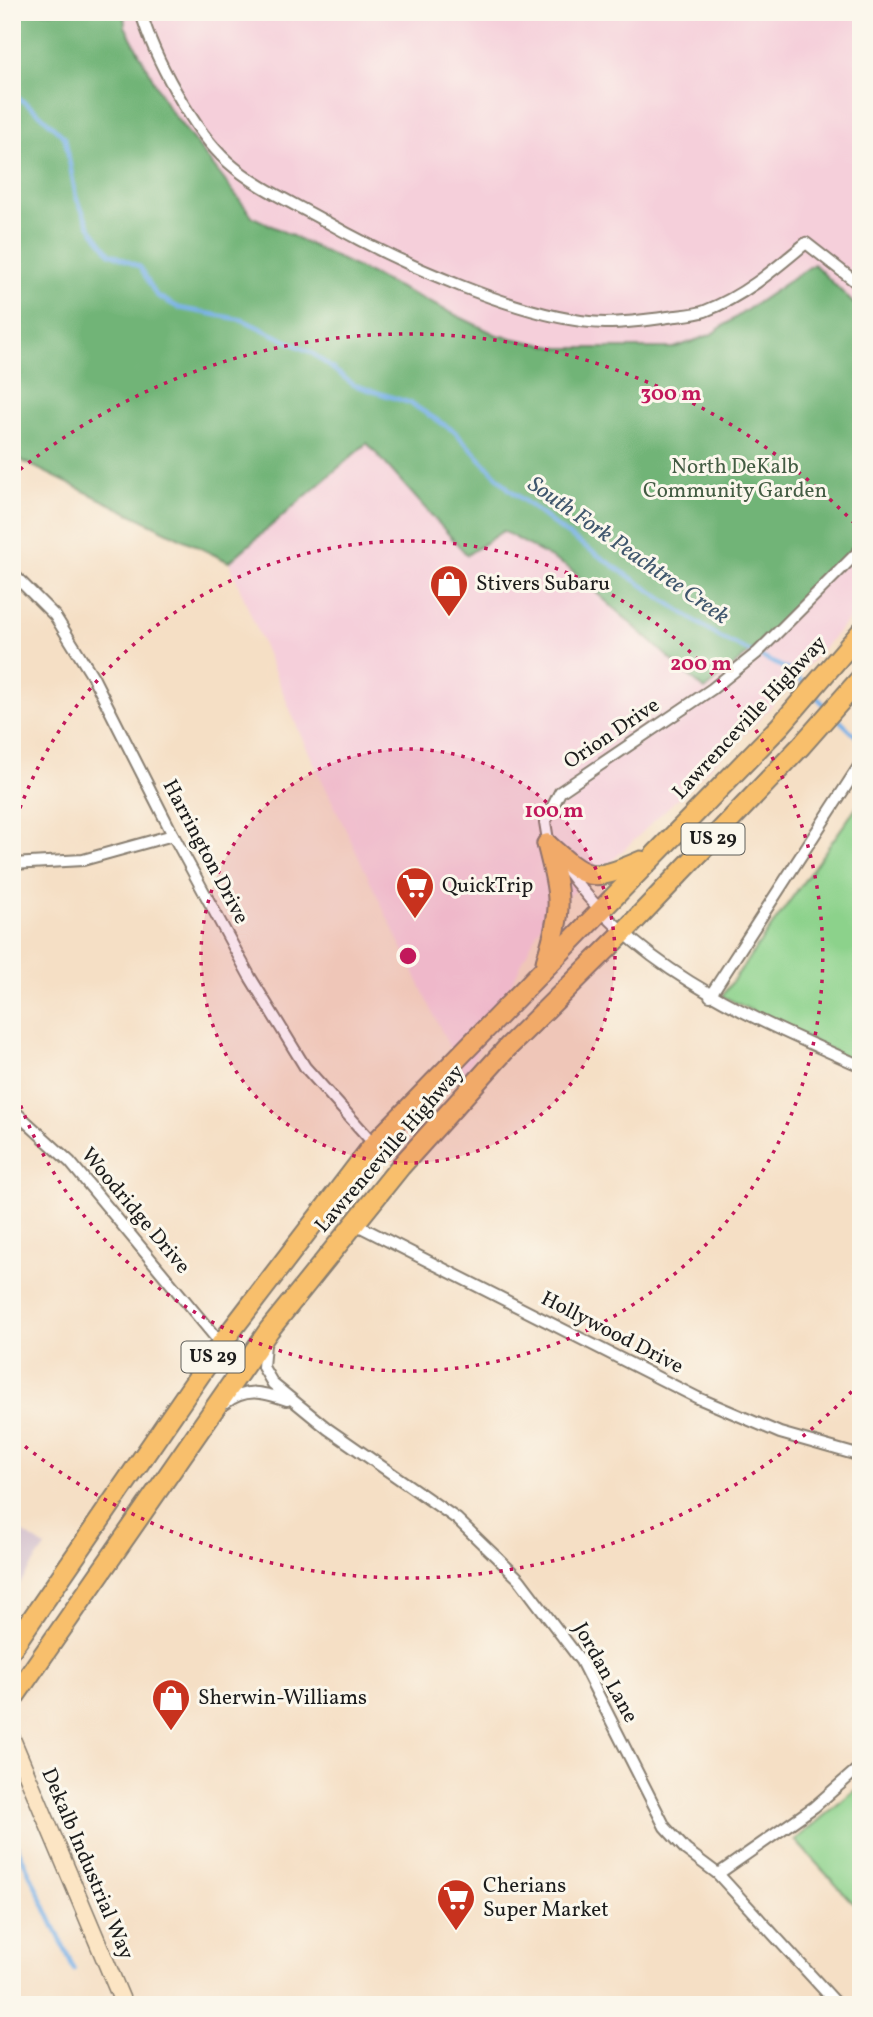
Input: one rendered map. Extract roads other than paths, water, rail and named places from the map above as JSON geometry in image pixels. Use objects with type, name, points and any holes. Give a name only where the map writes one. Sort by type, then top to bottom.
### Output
[{"type":"highway","name":"Lawrenceville Highway","points":[[12,1647],[221,1344],[374,1144],[779,726],[861,632]]},
{"type":"highway","name":"Lawrenceville Highway","points":[[12,1700],[269,1330],[355,1224],[508,1047],[624,932],[801,746],[857,682]]},
{"type":"highway","points":[[547,844],[578,871],[588,875],[616,872],[652,856]]},
{"type":"highway","points":[[545,965],[560,909],[547,844]]},
{"type":"main road","name":"Dekalb Industrial Way","points":[[12,1739],[124,2005]]},
{"type":"street","points":[[141,12],[145,27],[183,103],[206,140],[229,163],[282,199],[357,240],[503,301],[560,317],[604,323],[704,311],[756,284],[806,243],[861,286]]},
{"type":"street","name":"Orion Drive","points":[[547,844],[545,822],[560,792],[712,689],[790,622],[861,549]]},
{"type":"street","name":"Harrington Drive","points":[[12,573],[55,616],[93,677],[173,835],[250,978],[305,1067],[374,1144]]},
{"type":"street","points":[[710,996],[861,762]]},
{"type":"street","points":[[12,864],[83,860],[173,835]]},
{"type":"street","points":[[547,844],[599,909],[666,968],[710,996],[861,1066]]},
{"type":"street","name":"Woodridge Drive","points":[[12,1109],[71,1162],[221,1344]]},
{"type":"street","name":"Hollywood Drive","points":[[355,1224],[698,1398],[780,1433],[861,1457]]},
{"type":"street","name":"Jordan Lane","points":[[269,1330],[262,1356],[265,1375],[293,1401],[457,1519],[512,1571],[562,1631],[581,1661],[656,1814],[686,1850],[718,1874],[838,2005]]},
{"type":"street","name":"Jordan Lane","points":[[211,1415],[231,1399],[253,1391],[293,1401]]},
{"type":"street","points":[[718,1874],[814,1807],[861,1766]]},
{"type":"waterway","name":"South Fork Peachtree Creek","points":[[12,93],[40,114],[65,138],[76,197],[90,227],[110,253],[140,267],[156,295],[179,308],[243,320],[312,353],[354,385],[410,403],[454,431],[509,489],[565,533],[719,637],[793,672],[806,686]]},
{"type":"waterway","name":"South Fork Peachtree Creek","points":[[815,695],[828,709]]},
{"type":"waterway","name":"South Fork Peachtree Creek","points":[[834,715],[861,741]]},
{"type":"waterway","points":[[12,1835],[74,1969]]},
{"type":"place","name":"Stivers Subaru","points":[[449,618]]},
{"type":"place","name":"QuickTrip","points":[[415,920]]},
{"type":"place","name":"Sherwin-Williams","points":[[171,1732]]},
{"type":"place","name":"Cherians Super Market","points":[[456,1932]]},
{"type":"park label","name":"North DeKalb Community Garden","points":[[735,479]]}]
